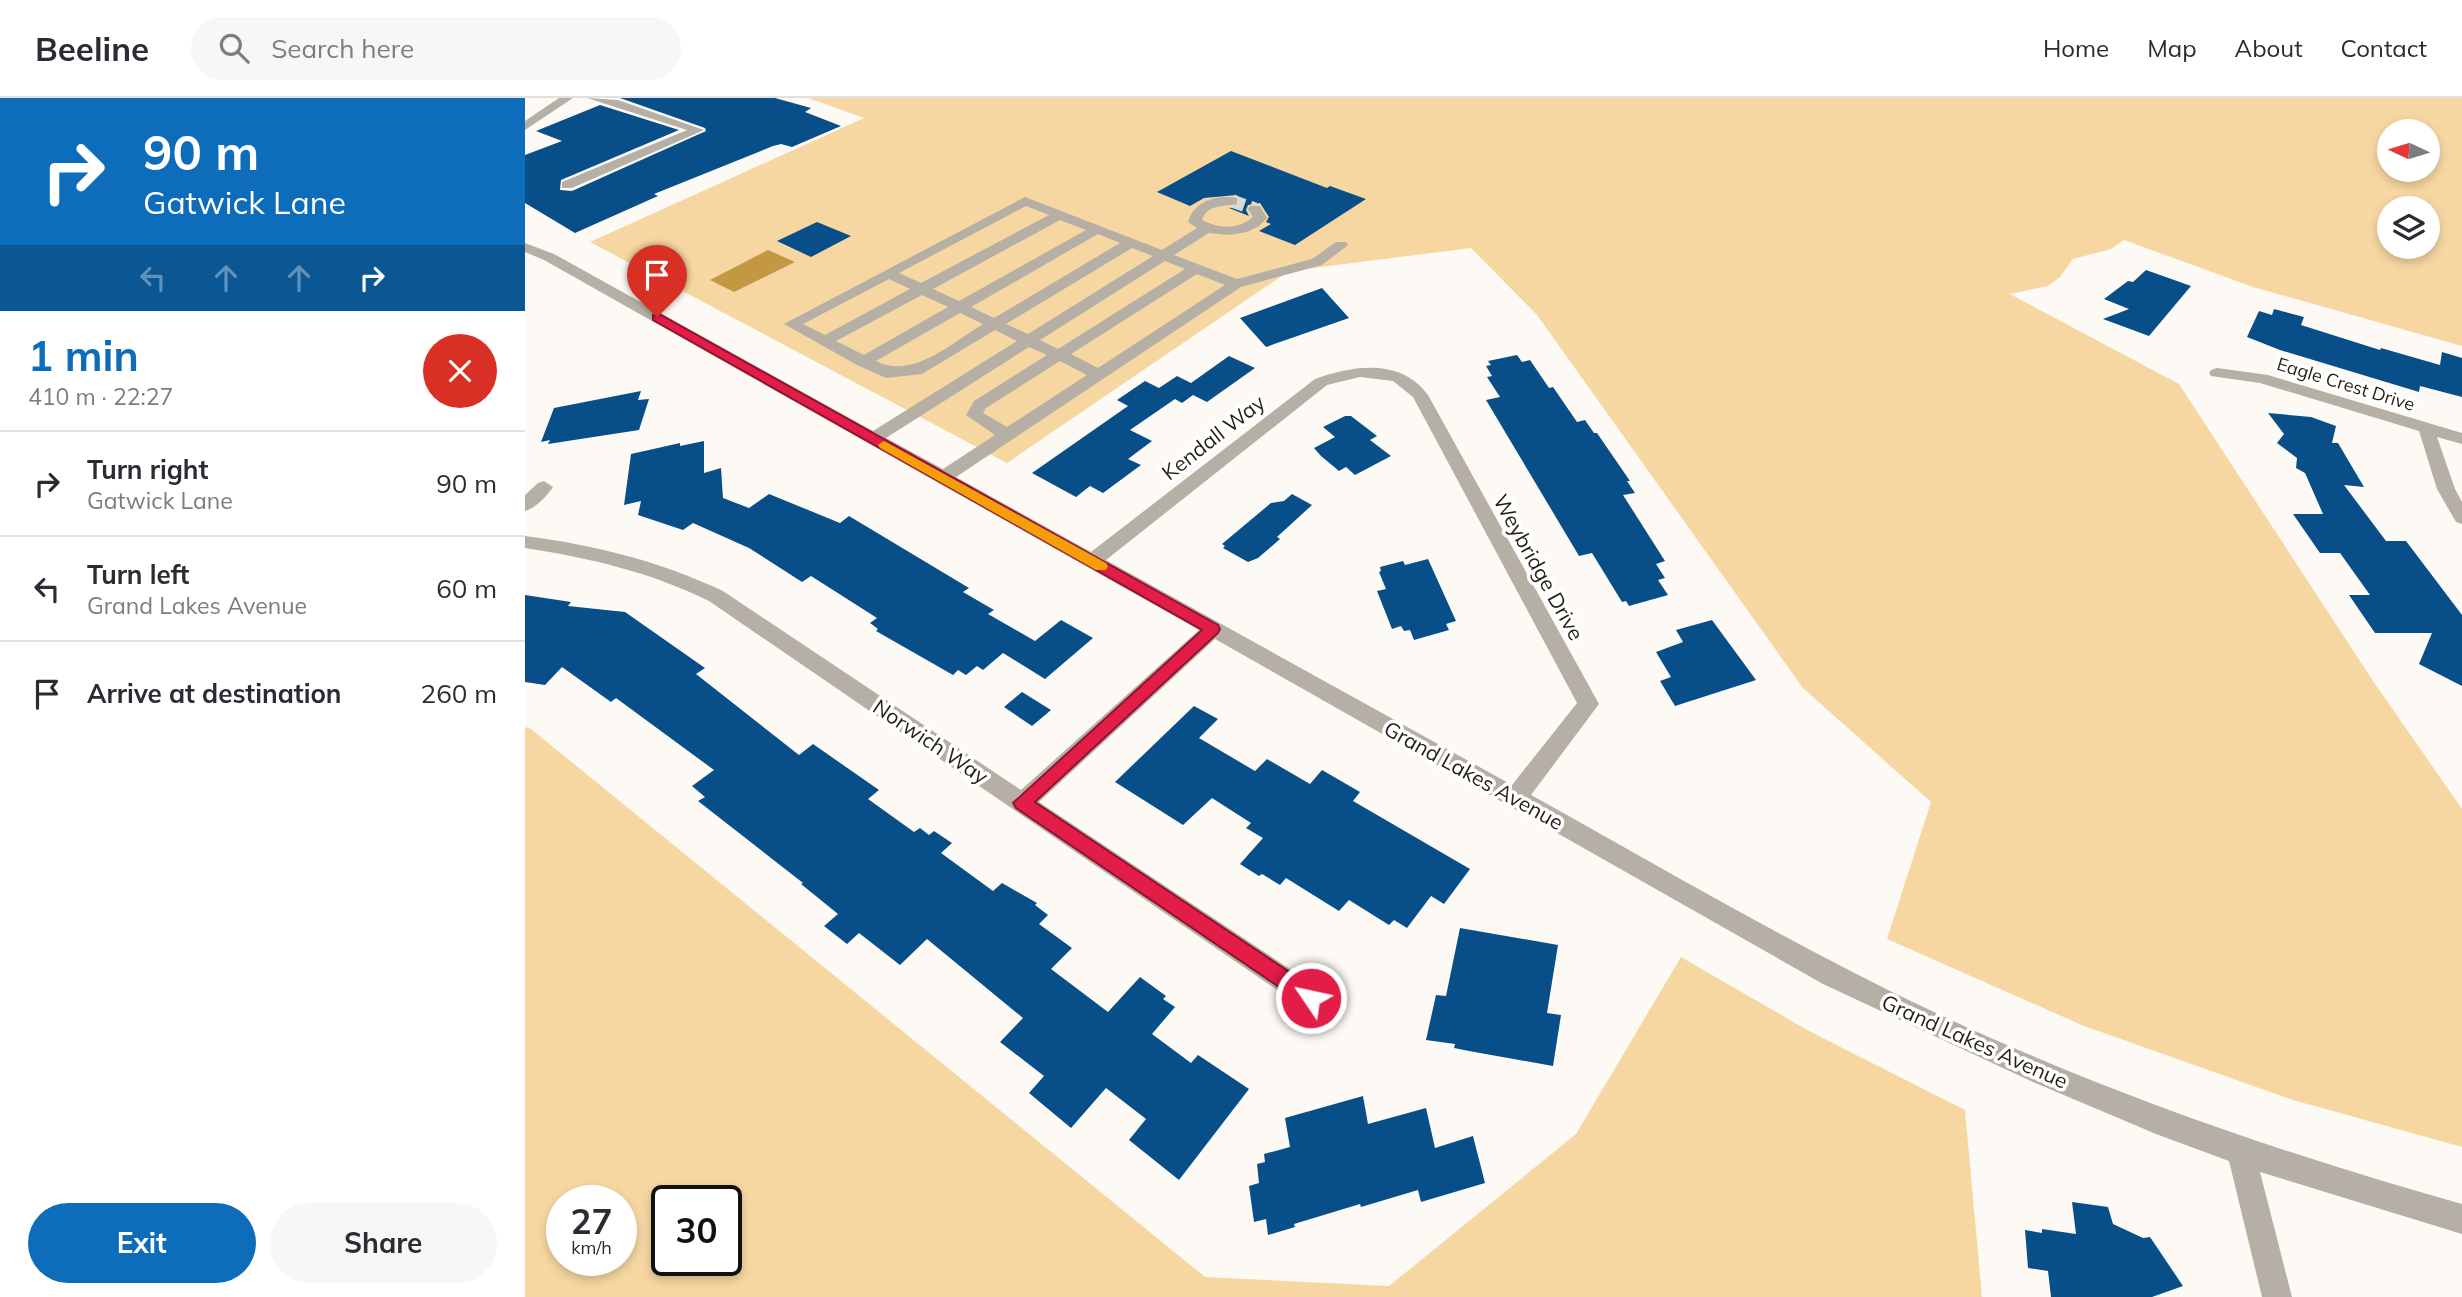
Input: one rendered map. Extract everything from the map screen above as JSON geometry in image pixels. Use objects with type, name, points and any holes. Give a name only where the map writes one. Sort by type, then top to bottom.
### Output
[{"type":"street","points":[[525,126],[567,98]]},
{"type":"street","points":[[567,185],[698,130],[614,102],[593,98]]},
{"type":"street","points":[[1131,243],[916,371],[885,373],[792,324],[1025,201],[1236,284]]},
{"type":"street","points":[[1233,201],[1213,202],[1202,207],[1195,222],[1226,232],[1242,230],[1260,218],[1255,209]]},
{"type":"street","points":[[825,341],[1059,215]]},
{"type":"street","points":[[873,438],[1207,228]]},
{"type":"street","points":[[863,362],[1097,229]]},
{"type":"street","points":[[942,478],[1236,284],[1317,262],[1341,245]]},
{"type":"street","name":"Grand Lakes Avenue","points":[[525,247],[549,257],[1832,975],[1948,1032],[2115,1104],[2241,1151],[2375,1195],[2462,1219]]},
{"type":"street","points":[[1008,435],[974,415],[980,405],[1196,268]]},
{"type":"street","points":[[888,274],[1099,374]]},
{"type":"street","name":"Kendall Way","points":[[1092,561],[1313,388],[1337,376],[1372,372]]},
{"type":"street","name":"Weybridge Drive","points":[[1372,372],[1404,381],[1420,395],[1588,704],[1515,798]]},
{"type":"street","name":"Eagle Crest Drive","points":[[2217,373],[2262,378],[2462,439]]},
{"type":"street","points":[[2426,428],[2446,489],[2462,518]]},
{"type":"street","points":[[525,505],[544,487]]},
{"type":"street","name":"Norwich Way","points":[[525,542],[589,550],[635,561],[678,577],[716,596],[1311,998]]},
{"type":"street","points":[[1022,803],[1213,629]]},
{"type":"street","points":[[2241,1151],[2277,1297]]},
{"type":"shaded area","points":[[808,98],[2462,98],[2462,346],[2253,287],[2124,240],[2111,249],[2073,259],[2060,277],[2048,286],[2010,294],[2179,384],[2373,681],[2462,809],[2462,1147],[2293,1100],[2084,1026],[1887,939],[1931,802],[1803,688],[1537,315],[1471,248],[1289,271],[1007,463],[590,242],[864,118]]},
{"type":"shaded area","points":[[768,250],[795,262],[734,292],[710,280]]},
{"type":"shaded area","points":[[525,727],[531,729],[1205,1277],[1389,1286],[1576,1134],[1681,957],[1809,1031],[1965,1110],[1982,1297],[525,1297]]},
{"type":"building","points":[[620,98],[775,98],[811,108],[805,112],[841,126],[792,147],[781,144],[773,146],[654,194],[658,196],[575,233],[525,203],[525,155],[562,141],[536,131],[600,105],[679,130],[561,180],[560,190],[572,191],[706,131],[705,128]]},
{"type":"building","points":[[1231,151],[1327,188],[1330,186],[1366,199],[1295,245],[1259,231],[1271,224],[1266,222],[1269,217],[1260,203],[1248,205],[1246,210],[1249,216],[1229,208],[1239,206],[1237,195],[1204,198],[1190,206],[1157,192]]},
{"type":"building","points":[[817,222],[851,236],[811,257],[777,241]]},
{"type":"building","points":[[2146,270],[2191,286],[2149,336],[2103,319],[2129,309],[2104,299],[2128,281],[2133,282]]},
{"type":"building","points":[[1322,288],[1349,318],[1266,347],[1240,318]]},
{"type":"building","points":[[2274,309],[2304,317],[2301,325],[2380,350],[2381,348],[2440,365],[2442,352],[2462,358],[2462,397],[2420,386],[2419,392],[2280,350],[2247,337],[2259,311],[2272,315]]},
{"type":"building","points":[[1517,355],[1522,362],[1530,360],[1577,422],[1585,420],[1594,433],[1597,433],[1630,481],[1627,481],[1635,493],[1623,495],[1665,561],[1656,564],[1665,578],[1658,580],[1668,595],[1629,606],[1626,601],[1622,602],[1592,553],[1579,556],[1486,400],[1500,397],[1487,377],[1492,376],[1486,366],[1491,365],[1488,361]]},
{"type":"building","points":[[1229,356],[1255,368],[1207,402],[1193,395],[1182,403],[1175,399],[1130,430],[1152,441],[1128,459],[1141,465],[1103,493],[1090,486],[1076,497],[1032,473],[1128,406],[1117,400],[1145,381],[1159,388],[1177,376],[1191,383]]},
{"type":"building","points":[[641,391],[638,400],[649,399],[639,430],[548,444],[550,440],[541,442],[554,408]]},
{"type":"building","points":[[2268,413],[2311,417],[2336,426],[2332,443],[2338,443],[2364,487],[2344,485],[2386,541],[2406,541],[2462,615],[2462,686],[2419,664],[2432,633],[2375,633],[2349,595],[2370,595],[2340,553],[2320,553],[2293,514],[2323,514],[2305,473],[2296,468],[2297,458],[2277,443],[2284,434]]},
{"type":"building","points":[[1345,416],[1351,416],[1377,436],[1370,440],[1391,456],[1355,475],[1346,467],[1339,471],[1321,456],[1314,448],[1335,437],[1323,427]]},
{"type":"building","points":[[704,441],[704,473],[721,468],[723,498],[749,508],[769,494],[840,523],[849,516],[969,588],[963,592],[994,610],[988,614],[1035,641],[1061,620],[1093,638],[1045,679],[1003,653],[983,670],[977,666],[966,675],[958,670],[953,675],[876,631],[878,629],[870,623],[877,618],[811,576],[802,582],[749,548],[693,523],[683,530],[638,515],[641,501],[624,505],[631,454],[680,443],[680,446]]},
{"type":"building","points":[[1292,494],[1312,505],[1258,558],[1248,562],[1223,548],[1225,546],[1222,544],[1271,503],[1284,501]]},
{"type":"building","points":[[1428,559],[1456,621],[1446,624],[1449,630],[1414,640],[1410,630],[1404,631],[1401,626],[1392,629],[1377,591],[1386,589],[1379,572],[1380,567],[1403,561],[1405,565]]},
{"type":"building","points":[[525,595],[571,602],[568,606],[625,612],[705,668],[696,674],[799,755],[813,744],[879,790],[868,799],[914,832],[920,828],[929,835],[934,831],[952,843],[941,853],[993,891],[1002,883],[1037,903],[1035,905],[1048,915],[1039,924],[1072,948],[1051,969],[1108,1012],[1140,977],[1166,996],[1163,999],[1175,1007],[1152,1034],[1191,1063],[1198,1055],[1249,1089],[1179,1180],[1129,1140],[1146,1119],[1106,1088],[1071,1128],[1029,1093],[1044,1076],[1000,1042],[1023,1018],[927,939],[900,965],[859,933],[847,944],[824,926],[838,914],[801,884],[803,883],[698,801],[705,797],[692,786],[714,770],[616,698],[611,702],[562,667],[545,685],[525,682]]},
{"type":"building","points":[[1712,620],[1756,680],[1675,706],[1660,681],[1671,677],[1656,652],[1683,642],[1676,630]]},
{"type":"building","points":[[1022,692],[1051,710],[1032,726],[1004,707]]},
{"type":"building","points":[[1194,706],[1218,719],[1199,738],[1255,771],[1267,759],[1310,784],[1322,770],[1360,792],[1353,801],[1470,869],[1444,904],[1431,896],[1407,928],[1394,920],[1389,925],[1349,900],[1339,911],[1286,878],[1280,885],[1262,874],[1259,876],[1240,864],[1263,838],[1246,828],[1251,823],[1212,798],[1183,825],[1115,782]]},
{"type":"building","points":[[1460,928],[1558,945],[1547,1013],[1561,1015],[1553,1066],[1454,1048],[1455,1044],[1426,1040],[1436,995],[1446,996]]},
{"type":"building","points":[[1363,1096],[1368,1124],[1426,1108],[1435,1148],[1473,1136],[1485,1183],[1421,1202],[1418,1190],[1361,1207],[1360,1204],[1294,1224],[1295,1227],[1268,1235],[1266,1219],[1254,1222],[1249,1186],[1259,1183],[1257,1164],[1265,1162],[1264,1154],[1290,1147],[1285,1118]]},
{"type":"building","points":[[2072,1202],[2108,1207],[2113,1224],[2143,1238],[2150,1237],[2183,1286],[2152,1297],[2051,1297],[2048,1271],[2028,1268],[2025,1230],[2042,1233],[2042,1229],[2076,1234]]},
{"type":"tunnel","points":[[1232,201],[1255,209]]},
{"type":"slow traffic","points":[[884,445],[1101,566]]},
{"type":"route","points":[[657,317],[1213,629],[1022,803],[1311,998]]}]
